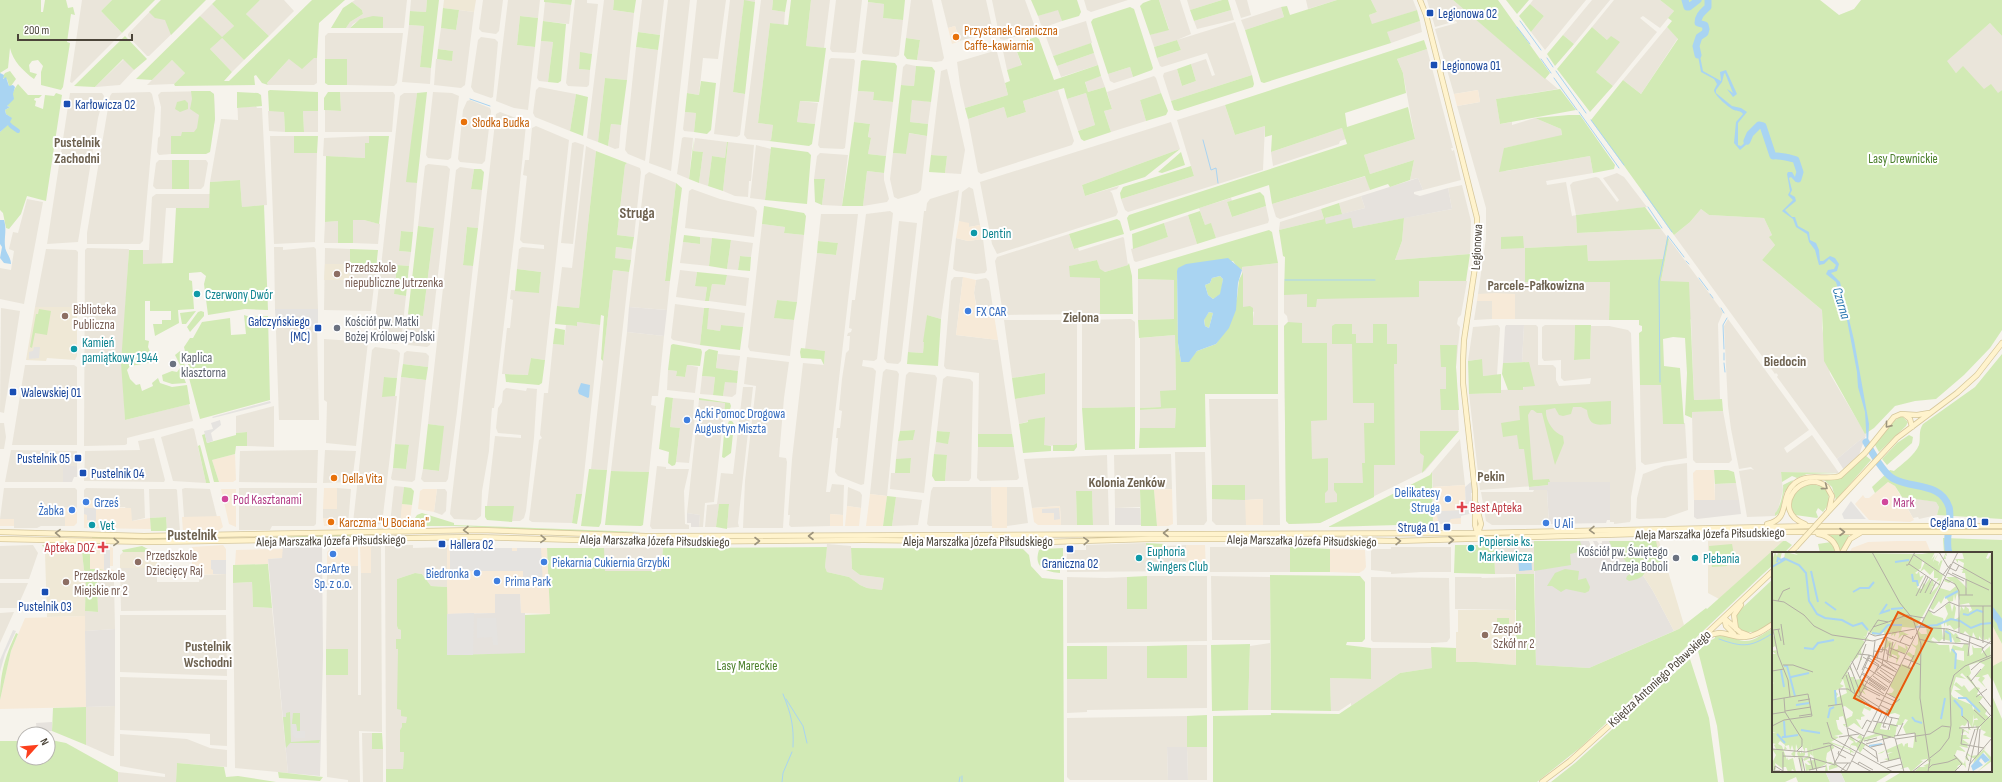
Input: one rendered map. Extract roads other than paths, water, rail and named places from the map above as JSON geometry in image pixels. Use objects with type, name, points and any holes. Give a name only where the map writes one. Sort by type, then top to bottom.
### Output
[{"type":"main road","name":"Legionowa","points":[[1420,0],[1427,21],[1478,218],[1477,254],[1464,340],[1463,361],[1463,383],[1475,500],[1481,524],[1478,533],[1478,540]]},
{"type":"main road","points":[[1791,552],[1883,452],[1977,375],[2002,343]]},
{"type":"main road","points":[[1758,526],[1776,522],[1782,516],[1787,493],[1797,482],[1812,477],[1839,476],[1846,472],[1897,415],[1932,413]]},
{"type":"main road","points":[[1905,414],[1910,419],[1912,427]]},
{"type":"main road","points":[[1810,526],[1795,520],[1790,513],[1790,499],[1798,488],[1813,482],[1822,483],[1827,487],[1832,498],[1828,513]]},
{"type":"main road","name":"Aleja Marszałka Józefa Piłsudskiego","points":[[0,532],[144,536],[474,530],[646,536],[1478,533],[1758,526],[1956,529]]},
{"type":"main road","points":[[1956,529],[2002,526]]},
{"type":"main road","name":"Aleja Marszałka Józefa Piłsudskiego","points":[[0,539],[151,542],[470,537],[647,542],[870,540],[1059,542],[1150,539],[1397,541],[1478,540],[1700,532],[1864,532],[1943,529]]},
{"type":"main road","points":[[1956,529],[2002,532]]},
{"type":"main road","points":[[1803,532],[1828,537],[1836,544],[1838,552]]},
{"type":"main road","points":[[1843,552],[1853,536],[1864,532]]},
{"type":"main road","name":"Księdza Antoniego Poławskiego","points":[[1542,782],[1584,748],[1699,642],[1772,572]]},
{"type":"main road","points":[[1736,629],[1734,615],[1745,598]]},
{"type":"main road","points":[[1724,618],[1736,629],[1751,636]]},
{"type":"main road","points":[[1724,618],[1726,626],[1736,636]]},
{"type":"main road","points":[[1699,642],[1717,633],[1726,633],[1736,636],[1751,636],[1772,625]]},
{"type":"water","points":[[1696,45],[1698,46],[1703,71],[1721,81],[1720,72],[1726,70],[1737,94],[1733,97],[1727,89],[1733,93],[1725,73],[1722,82],[1716,90],[1716,93],[1732,106],[1741,108],[1747,112],[1738,123],[1738,145],[1741,146],[1749,132],[1750,134],[1747,144],[1740,150],[1734,143],[1736,122],[1743,114],[1729,107],[1716,95],[1714,90],[1717,84],[1714,79],[1701,72]]},
{"type":"water","points":[[0,73],[4,75],[3,79],[6,77],[9,86],[13,85],[15,87],[13,94],[14,99],[7,106],[10,107],[5,110],[6,114],[12,118],[10,122],[12,124],[9,127],[8,125],[0,132]]},
{"type":"water","points":[[1798,171],[1802,172],[1800,181],[1796,182],[1791,177],[1789,178],[1792,190],[1790,194],[1795,197],[1796,201],[1785,210],[1792,217],[1795,217],[1798,226],[1809,232],[1810,240],[1816,243],[1819,250],[1820,261],[1823,261],[1830,256],[1835,258],[1839,264],[1837,271],[1831,273],[1840,282],[1854,340],[1869,424],[1867,446],[1865,412],[1858,387],[1857,372],[1847,320],[1836,282],[1826,274],[1828,270],[1834,269],[1836,265],[1829,259],[1824,264],[1819,265],[1815,250],[1809,242],[1807,234],[1796,227],[1793,219],[1782,211],[1793,200],[1788,195],[1790,191],[1787,174],[1788,172],[1792,172],[1797,178]]},
{"type":"water","points":[[0,220],[4,220],[5,248],[11,264],[4,263],[0,258],[2,247],[0,244]]},
{"type":"water","points":[[1228,258],[1242,270],[1238,283],[1236,310],[1229,328],[1216,344],[1197,351],[1189,362],[1181,362],[1178,343],[1177,271],[1178,268],[1186,264]],"holes":[[[1220,276],[1223,279],[1220,294],[1213,299],[1208,295],[1205,285],[1210,283],[1212,278]],[[1209,312],[1213,313],[1209,328],[1205,326],[1204,320]]]},
{"type":"water","points":[[581,383],[590,385],[588,398],[579,394],[578,391]]},
{"type":"water","points":[[1531,553],[1532,570],[1519,571],[1518,555]]},
{"type":"waterway","name":"Czarna","points":[[1685,0],[1687,7],[1698,0]]},
{"type":"waterway","name":"Czarna","points":[[1698,55],[1696,46],[1699,37],[1705,33],[1706,29],[1705,25],[1698,23],[1698,20],[1701,14],[1708,7],[1708,0]]},
{"type":"waterway","points":[[1520,21],[1541,50]]},
{"type":"waterway","points":[[1517,27],[1530,44]]},
{"type":"waterway","points":[[1547,58],[1553,67]]},
{"type":"waterway","points":[[1541,59],[1551,73]]},
{"type":"waterway","points":[[1556,71],[1586,113]]},
{"type":"waterway","points":[[1554,78],[1577,110]]},
{"type":"waterway","points":[[470,99],[490,106]]},
{"type":"waterway","points":[[1579,112],[1619,168]]},
{"type":"waterway","points":[[1591,120],[1624,165]]},
{"type":"waterway","name":"Czarna","points":[[1747,141],[1750,134],[1759,125],[1763,126],[1773,156],[1796,160],[1800,172],[1798,179]]},
{"type":"waterway","points":[[11,126],[18,131]]},
{"type":"waterway","points":[[1203,140],[1211,170],[1216,168],[1218,183]]},
{"type":"waterway","points":[[1643,191],[1672,232]]},
{"type":"waterway","points":[[1648,207],[1662,228]]},
{"type":"waterway","points":[[1668,236],[1684,257]]},
{"type":"waterway","points":[[1660,382],[1659,281],[1668,236]]},
{"type":"waterway","points":[[1686,261],[1689,264]]},
{"type":"waterway","points":[[1699,278],[1708,290]]},
{"type":"waterway","points":[[1285,280],[1375,280]]},
{"type":"waterway","points":[[1710,294],[1713,298]]},
{"type":"waterway","points":[[1721,308],[1724,313]]},
{"type":"waterway","points":[[1724,349],[1723,325],[1727,318]]},
{"type":"waterway","points":[[1724,353],[1724,360]]},
{"type":"waterway","points":[[1724,363],[1725,372]]},
{"type":"waterway","name":"Czarna","points":[[1866,442],[1878,462],[1890,477],[1901,482],[1933,490],[1940,493],[1945,499],[1950,513],[1947,542],[1949,552]]},
{"type":"waterway","name":"Czarna","points":[[1992,611],[2000,622],[2002,628]]},
{"type":"waterway","points":[[1719,639],[1735,644],[1747,645],[1759,641],[1772,634]]},
{"type":"waterway","points":[[783,694],[791,720],[793,747]]},
{"type":"waterway","points":[[786,699],[803,726],[807,743]]},
{"type":"waterway","points":[[782,782],[783,773],[792,752]]},
{"type":"waterway","points":[[962,776],[962,782]]},
{"type":"waterway","points":[[959,782],[960,777]]},
{"type":"place","name":"Legionowa 02","points":[[1430,13]]},
{"type":"place","name":"Przystanek Graniczna Caffe-kawiarnia","points":[[956,37]]},
{"type":"place","name":"Legionowa 01","points":[[1434,65]]},
{"type":"place","name":"Karłowicza 02","points":[[67,104]]},
{"type":"place","name":"Słodka Budka","points":[[464,122]]},
{"type":"place","name":"Dentin","points":[[974,233]]},
{"type":"place","name":"Przedszkole niepubliczne Jutrzenka","points":[[337,274]]},
{"type":"place","name":"Czerwony Dwór","points":[[197,294]]},
{"type":"place","name":"FX CAR","points":[[968,311]]},
{"type":"place","name":"Biblioteka Publiczna","points":[[65,316]]},
{"type":"place","name":"Gałczyńskiego (MC)","points":[[318,328]]},
{"type":"place","name":"Kościół pw. Matki Bożej Królowej Polski","points":[[337,328]]},
{"type":"place","name":"Kamień pamiątkowy 1944","points":[[74,349]]},
{"type":"place","name":"Kaplica klasztorna","points":[[173,364]]},
{"type":"place","name":"Walewskiej 01","points":[[13,392]]},
{"type":"place","name":"Ącki Pomoc Drogowa Augustyn Miszta","points":[[687,420]]},
{"type":"place","name":"Pustelnik 05","points":[[78,458]]},
{"type":"place","name":"Pustelnik 04","points":[[83,473]]},
{"type":"place","name":"Della Vita","points":[[334,478]]},
{"type":"place","name":"Pod Kasztanami","points":[[225,499]]},
{"type":"place","name":"Delikatesy Struga","points":[[1448,499]]},
{"type":"place","name":"Grześ","points":[[86,502]]},
{"type":"place","name":"Mark","points":[[1885,502]]},
{"type":"place","name":"Best Apteka","points":[[1462,507]]},
{"type":"place","name":"Żabka","points":[[72,510]]},
{"type":"place","name":"Karczma \"U Bociana\"","points":[[331,522]]},
{"type":"place","name":"Ceglana 01","points":[[1985,522]]},
{"type":"place","name":"U Ali","points":[[1546,523]]},
{"type":"place","name":"Vet","points":[[92,525]]},
{"type":"place","name":"Struga 01","points":[[1447,527]]},
{"type":"place","name":"Hallera 02","points":[[442,544]]},
{"type":"place","name":"Apteka DOZ","points":[[103,547]]},
{"type":"place","name":"Popiersie ks. Markiewicza","points":[[1471,548]]},
{"type":"place","name":"Graniczna 02","points":[[1070,549]]},
{"type":"place","name":"CarArte Sp. z o.o.","points":[[333,554]]},
{"type":"place","name":"Euphoria Swingers Club","points":[[1139,558]]},
{"type":"place","name":"Kościół pw. Świętego Andrzeja Boboli","points":[[1676,558]]},
{"type":"place","name":"Plebania","points":[[1695,558]]},
{"type":"place","name":"Przedszkole Dziecięcy Raj","points":[[138,562]]},
{"type":"place","name":"Piekarnia Cukiernia Grzybki","points":[[544,562]]},
{"type":"place","name":"Biedronka","points":[[477,573]]},
{"type":"place","name":"Prima Park","points":[[497,581]]},
{"type":"place","name":"Przedszkole Miejskie nr 2","points":[[66,582]]},
{"type":"place","name":"Pustelnik 03","points":[[45,592]]},
{"type":"place","name":"Zespół Szkół nr 2","points":[[1485,635]]},
{"type":"district","name":"Pustelnik Zachodni","points":[[77,150]]},
{"type":"district","name":"Struga","points":[[637,213]]},
{"type":"district","name":"Parcele-Pałkowizna","points":[[1536,285]]},
{"type":"district","name":"Zielona","points":[[1081,317]]},
{"type":"district","name":"Biedocin","points":[[1785,361]]},
{"type":"district","name":"Pekin","points":[[1491,476]]},
{"type":"district","name":"Kolonia Zenków","points":[[1127,482]]},
{"type":"district","name":"Pustelnik","points":[[192,535]]},
{"type":"district","name":"Pustelnik Wschodni","points":[[208,654]]},
{"type":"park label","name":"Lasy Drewnickie","points":[[1903,158]]},
{"type":"park label","name":"Lasy Mareckie","points":[[747,665]]}]
